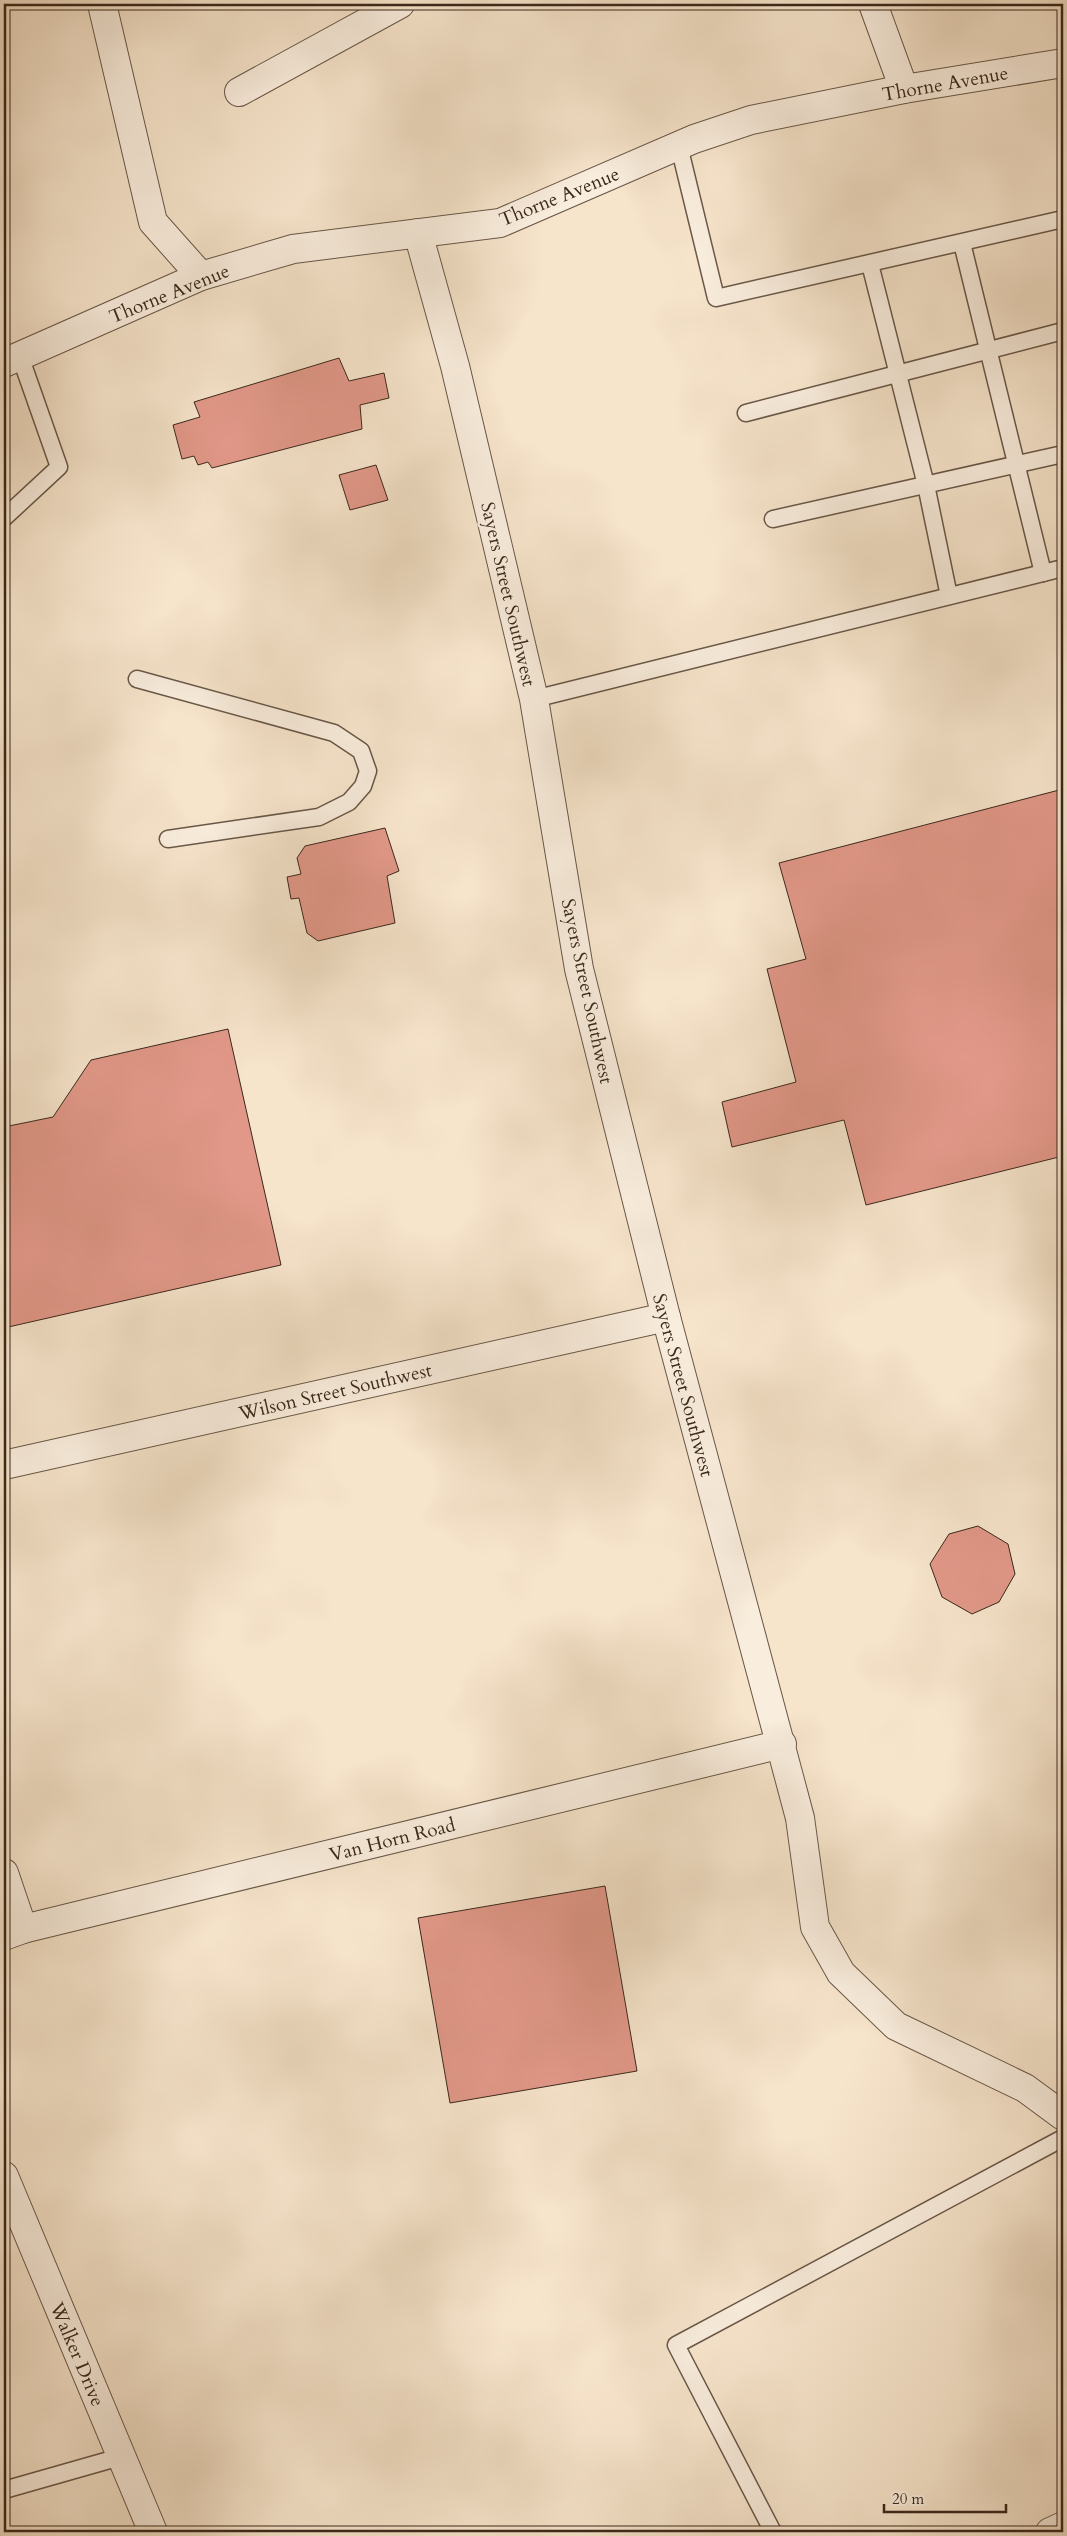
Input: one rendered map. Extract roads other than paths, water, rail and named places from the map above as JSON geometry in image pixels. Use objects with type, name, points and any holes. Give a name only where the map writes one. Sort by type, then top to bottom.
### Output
[{"type":"street","points":[[102,4],[153,222],[200,276]]},
{"type":"street","points":[[239,92],[400,4]]},
{"type":"street","points":[[873,4],[904,90]]},
{"type":"street","name":"Thorne Avenue","points":[[12,360],[200,276],[293,249],[500,223],[679,146],[751,120],[904,90],[1063,64]]},
{"type":"street","name":"Sayers Street Southwest","points":[[418,233],[455,366],[534,699],[579,970],[666,1317],[782,1744],[800,1818],[815,1927],[841,1973],[896,2026],[1025,2088],[1063,2116]]},
{"type":"street","name":"Wilson Street Southwest","points":[[4,1464],[666,1317]]},
{"type":"street","name":"Van Horn Road","points":[[14,1933],[782,1744]]},
{"type":"street","points":[[4,1873],[14,1933]]},
{"type":"street","name":"Walker Drive","points":[[4,2176],[152,2532]]},
{"type":"street","points":[[1050,2532],[1063,2526]]},
{"type":"lane","points":[[679,146],[716,298],[1063,219]]},
{"type":"lane","points":[[962,243],[1043,573]]},
{"type":"lane","points":[[870,264],[926,485],[949,596]]},
{"type":"lane","points":[[746,413],[899,375],[1063,331]]},
{"type":"lane","points":[[4,518],[59,467],[12,360]]},
{"type":"lane","points":[[774,519],[1018,466],[1063,454]]},
{"type":"lane","points":[[534,699],[1063,568]]},
{"type":"lane","points":[[137,679],[334,733],[361,751],[368,771],[363,786],[350,802],[319,817],[168,839]]},
{"type":"lane","points":[[773,2532],[676,2345],[1063,2138]]},
{"type":"lane","points":[[4,2490],[120,2458]]}]
